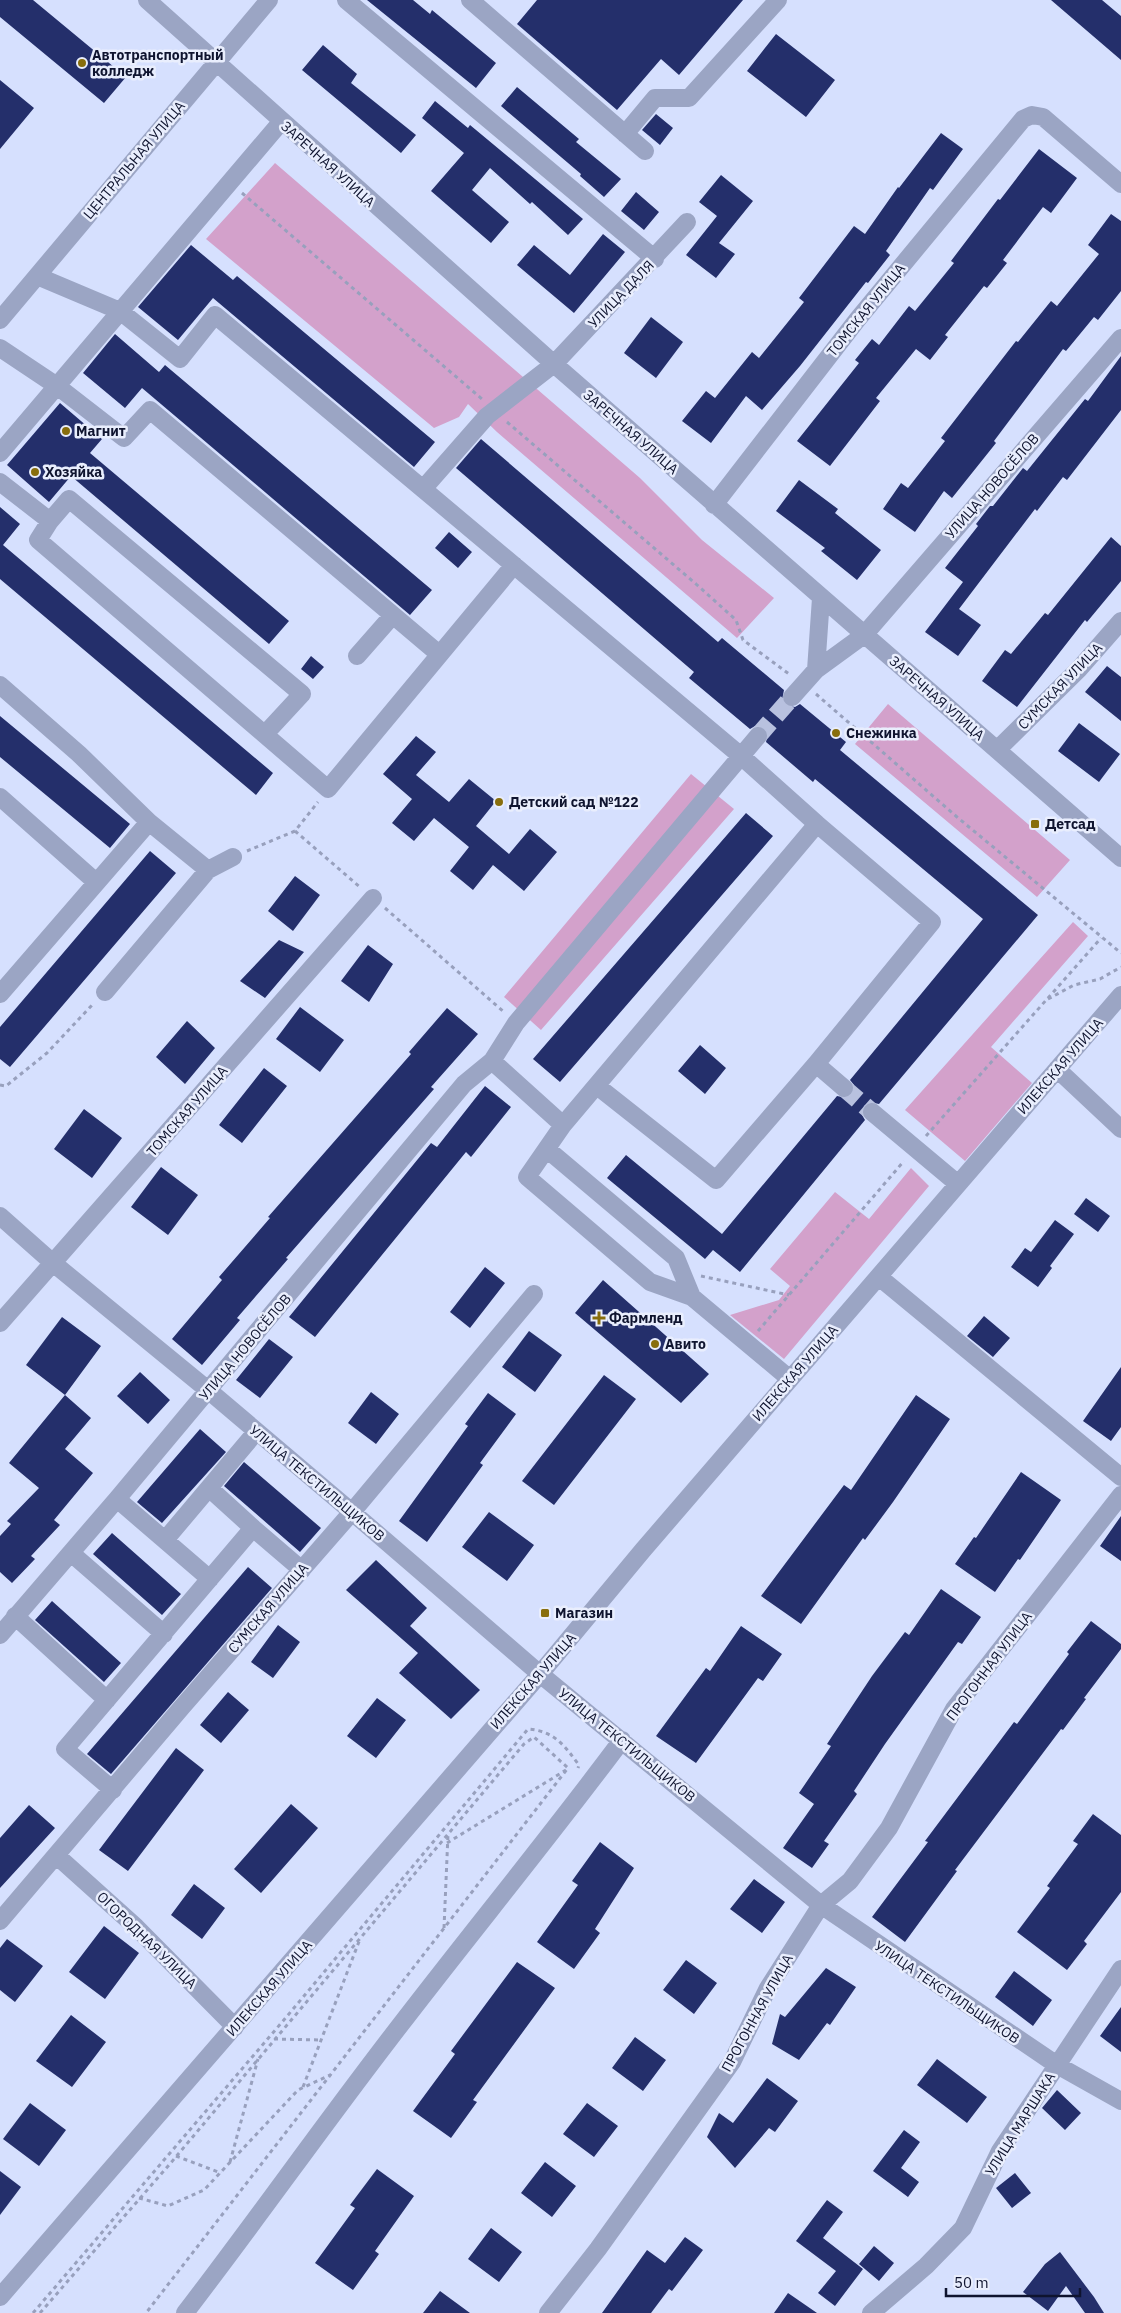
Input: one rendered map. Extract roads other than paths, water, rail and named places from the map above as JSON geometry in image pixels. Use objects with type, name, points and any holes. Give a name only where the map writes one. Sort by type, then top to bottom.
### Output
[{"type":"street","name":"ЗАРЕЧНАЯ УЛИЦА","points":[[147,0],[714,505],[1121,858]]},
{"type":"street","name":"ЦЕНТРАЛЬНАЯ УЛИЦА","points":[[0,320],[269,0]]},
{"type":"street","points":[[346,0],[655,259]]},
{"type":"street","points":[[470,0],[645,151]]},
{"type":"street","points":[[625,134],[655,98],[688,98],[778,0]]},
{"type":"street","name":"ТОМСКАЯ УЛИЦА","points":[[714,505],[858,320],[1023,119],[1032,115],[1043,117],[1121,184]]},
{"type":"street","points":[[0,453],[282,122]]},
{"type":"street","name":"УЛИЦА ДАЛЯ","points":[[423,489],[494,410],[554,364],[655,259],[687,222]]},
{"type":"street","points":[[37,276],[120,311],[180,359],[215,315],[741,756],[932,922],[816,1064],[716,1180],[597,1086]]},
{"type":"street","name":"УЛИЦА НОВОСЁЛОВ","points":[[798,690],[816,670],[864,635],[1121,338]]},
{"type":"street","points":[[0,348],[57,386],[124,438],[150,410],[439,654]]},
{"type":"street","points":[[0,482],[50,521]]},
{"type":"street","points":[[265,734],[302,694],[69,499],[50,521],[38,540],[328,789],[514,565]]},
{"type":"street","points":[[816,670],[821,598]]},
{"type":"street","points":[[357,656],[393,615]]},
{"type":"street","name":"СУМСКАЯ УЛИЦА","points":[[997,750],[1079,669],[1121,621]]},
{"type":"street","points":[[0,685],[79,754],[149,822],[208,870]]},
{"type":"street","name":"УЛИЦА НОВОСЁЛОВ","points":[[0,1634],[117,1499],[464,1084],[492,1061],[516,1023],[758,736]]},
{"type":"street","points":[[0,798],[96,882]]},
{"type":"street","points":[[0,994],[149,822]]},
{"type":"street","points":[[790,1379],[692,1297],[650,1282],[527,1177],[548,1150],[563,1125],[817,824]]},
{"type":"street","points":[[105,992],[208,870],[233,857]]},
{"type":"street","name":"ТОМСКАЯ УЛИЦА","points":[[0,1323],[373,898]]},
{"type":"street","name":"ИЛЕКСКАЯ УЛИЦА","points":[[0,2297],[540,1674],[790,1379],[1121,995]]},
{"type":"street","points":[[492,1061],[563,1125]]},
{"type":"street","points":[[816,1064],[844,1088]]},
{"type":"street","points":[[1057,1069],[1121,1129]]},
{"type":"street","points":[[872,1112],[958,1184]]},
{"type":"street","points":[[548,1150],[676,1258],[692,1297]]},
{"type":"street","name":"УЛИЦА ТЕКСТИЛЬЩИКОВ","points":[[0,1216],[53,1263],[208,1390],[352,1512],[540,1674],[821,1905],[1057,2065],[1121,2101]]},
{"type":"street","points":[[879,1277],[1121,1477]]},
{"type":"street","name":"СУМСКАЯ УЛИЦА","points":[[0,1921],[182,1707],[352,1512],[534,1294]]},
{"type":"street","points":[[165,1540],[256,1432]]},
{"type":"street","points":[[209,1488],[302,1570]]},
{"type":"street","name":"ПРОГОННАЯ УЛИЦА","points":[[548,2313],[598,2249],[732,2062],[768,1988],[821,1905],[850,1881],[889,1828],[954,1709],[1121,1495]]},
{"type":"street","points":[[117,1499],[210,1579]]},
{"type":"street","points":[[113,1790],[65,1749],[253,1528]]},
{"type":"street","points":[[71,1553],[164,1634]]},
{"type":"street","points":[[16,1616],[108,1700]]},
{"type":"street","points":[[185,2313],[258,2218],[387,2042],[557,1827],[622,1740]]},
{"type":"street","name":"ОГОРОДНАЯ УЛИЦА","points":[[57,1856],[136,1927],[235,2027]]},
{"type":"street","name":"УЛИЦА МАРШАКА","points":[[871,2313],[926,2266],[964,2228],[1000,2151],[1121,1968]]},
{"type":"tunnel","points":[[758,736],[792,697]]},
{"type":"tunnel","points":[[844,1088],[872,1112]]},
{"type":"place","name":"Автотранспортный колледж","points":[[82,63]]},
{"type":"place","name":"Магнит","points":[[66,431]]},
{"type":"place","name":"Хозяйка","points":[[35,472]]},
{"type":"place","name":"Снежинка","points":[[836,733]]},
{"type":"place","name":"Детский сад №122","points":[[499,802]]},
{"type":"place","name":"Детсад","points":[[1035,824]]},
{"type":"place","name":"Фармленд","points":[[599,1318]]},
{"type":"place","name":"Авито","points":[[655,1344]]},
{"type":"place","name":"Магазин","points":[[545,1613]]}]
